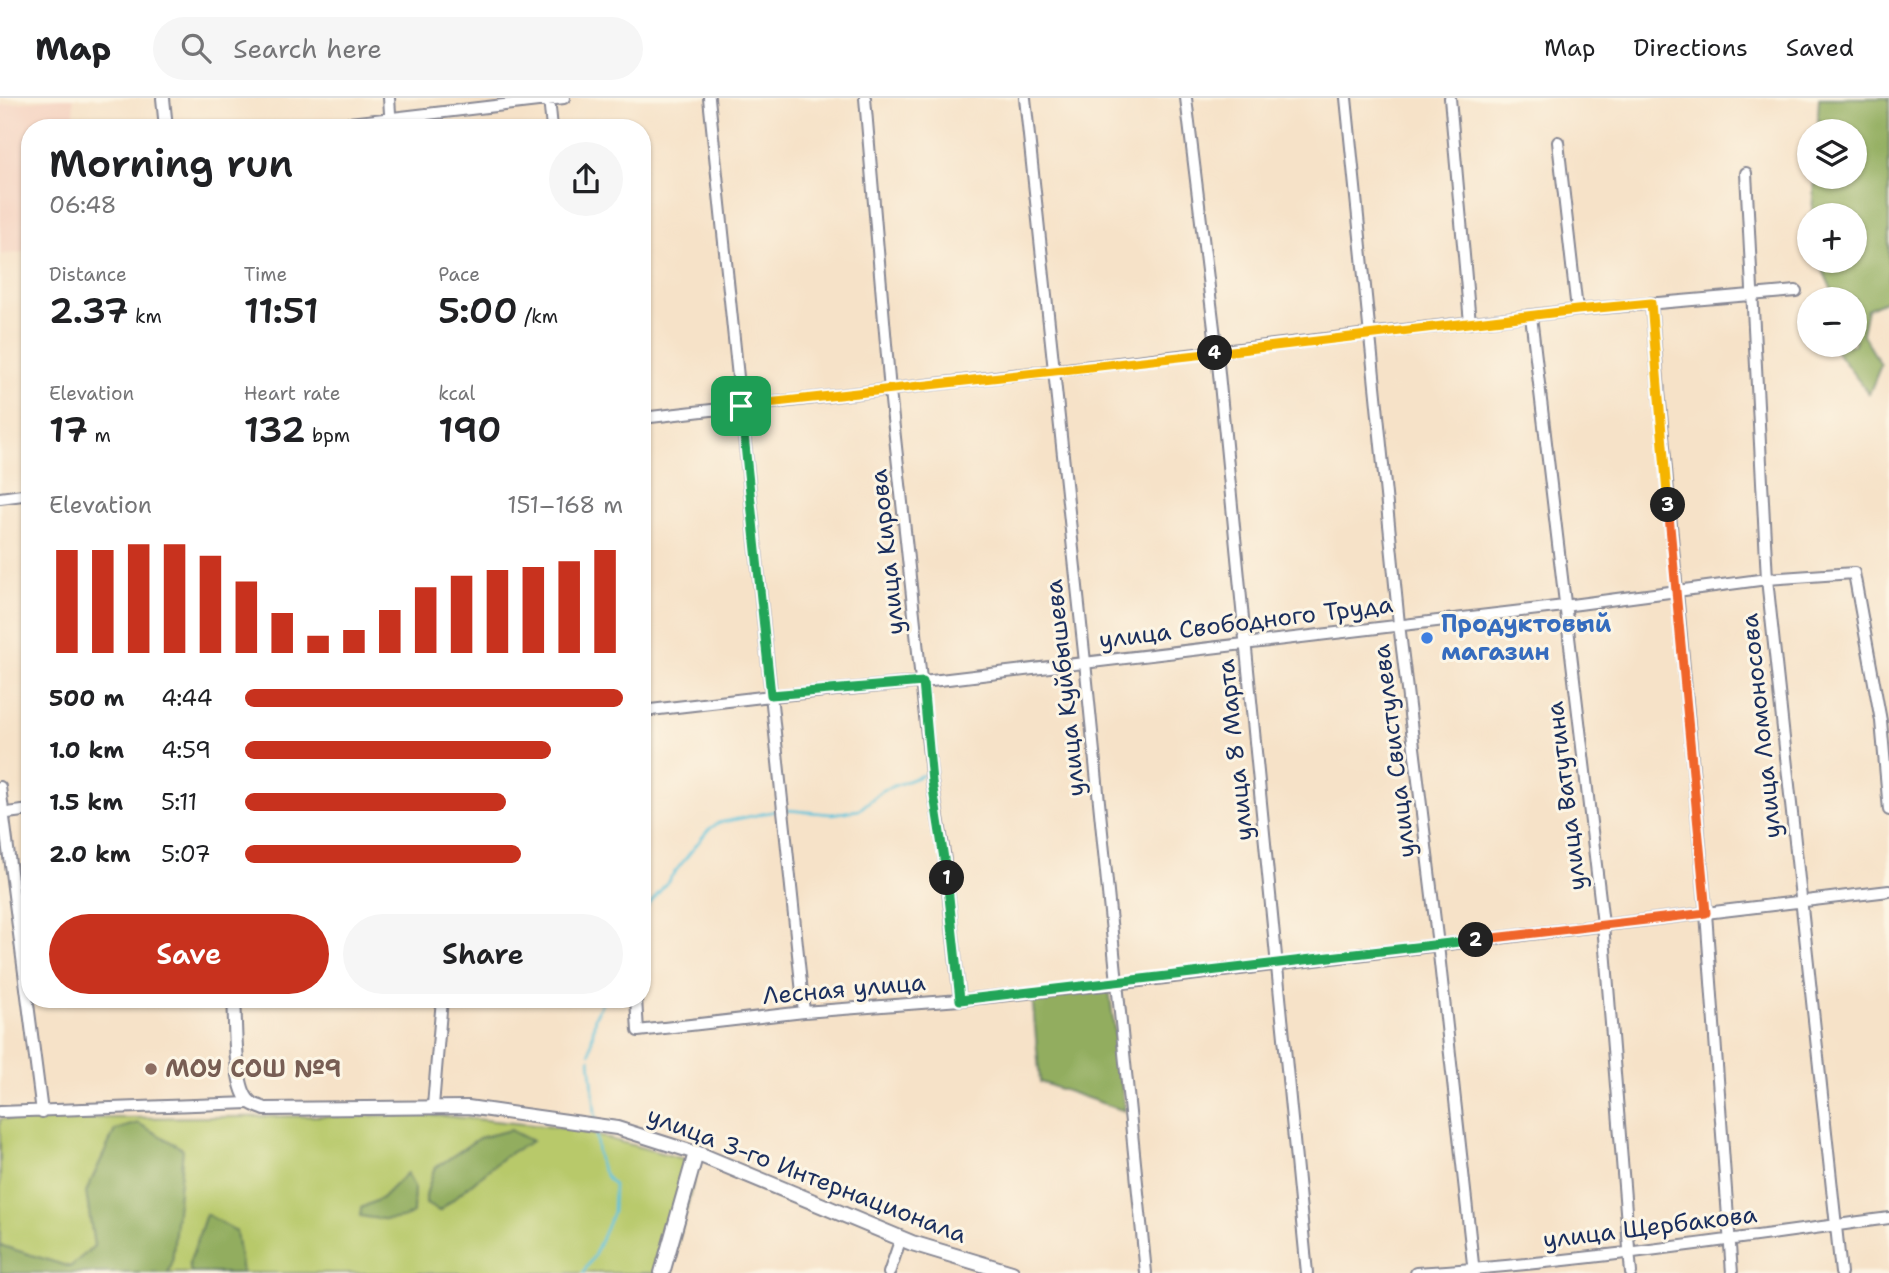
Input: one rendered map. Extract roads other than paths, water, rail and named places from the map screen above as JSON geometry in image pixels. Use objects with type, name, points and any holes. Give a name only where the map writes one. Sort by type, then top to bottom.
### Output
[{"type":"main road","name":"улица 3-го Интернационала","points":[[696,1153],[901,1238],[1012,1273]]},
{"type":"main road","points":[[662,1273],[696,1153]]},
{"type":"street","points":[[163,98],[165,119]]},
{"type":"street","points":[[389,98],[391,119]]},
{"type":"street","points":[[417,119],[564,98]]},
{"type":"street","points":[[709,98],[804,1012]]},
{"type":"street","name":"улица Кирова","points":[[865,98],[890,391],[932,782],[944,853],[960,1000]]},
{"type":"street","name":"улица Куйбышева","points":[[1025,98],[1146,1273]]},
{"type":"street","name":"улица 8 Марта","points":[[1186,98],[1217,353],[1307,1273]]},
{"type":"street","name":"улица Свистулева","points":[[1346,98],[1399,624],[1474,1271]]},
{"type":"street","points":[[1450,98],[1470,323]]},
{"type":"street","points":[[549,99],[551,119]]},
{"type":"street","points":[[1558,142],[1577,310]]},
{"type":"street","name":"улица Ломоносова","points":[[1746,173],[1766,579],[1841,1273]]},
{"type":"street","points":[[651,417],[1577,310],[1796,291]]},
{"type":"street","points":[[1651,303],[1706,913],[1732,1273]]},
{"type":"street","name":"улица Ватутина","points":[[1531,316],[1603,924],[1631,1273]]},
{"type":"street","points":[[0,498],[21,495]]},
{"type":"street","name":"улица Свободного Труда","points":[[651,710],[771,695],[923,682],[1564,606],[1766,579],[1854,573],[1881,721],[1889,810]]},
{"type":"street","points":[[0,787],[21,956]]},
{"type":"street","points":[[2,814],[21,811]]},
{"type":"street","name":"Лесная улица","points":[[637,1008],[638,1031],[804,1012],[1115,984],[1889,891]]},
{"type":"street","points":[[28,1008],[42,1112]]},
{"type":"street","points":[[235,1008],[239,1073],[242,1091],[250,1102]]},
{"type":"street","points":[[433,1106],[441,1008]]},
{"type":"street","name":"улица 3-го Интернационала","points":[[0,1112],[250,1102],[265,1109],[468,1107],[617,1128],[696,1153]]},
{"type":"street","name":"улица Щербакова","points":[[1416,1273],[1474,1271],[1629,1253],[1889,1218]]},
{"type":"street","points":[[889,1273],[901,1238]]},
{"type":"waterway","points":[[787,810],[831,814],[859,810],[883,790],[923,775]]},
{"type":"waterway","points":[[651,903],[708,830],[718,823],[776,811]]},
{"type":"waterway","points":[[590,1053],[595,1017],[600,1008]]},
{"type":"waterway","points":[[590,1059],[596,1122]]},
{"type":"waterway","points":[[583,1273],[594,1256],[613,1212],[614,1185],[601,1167],[596,1129]]},
{"type":"place","name":"Продуктовый магазин","points":[[1427,638]]},
{"type":"place","name":"МОУ СОШ №9","points":[[151,1069]]}]
